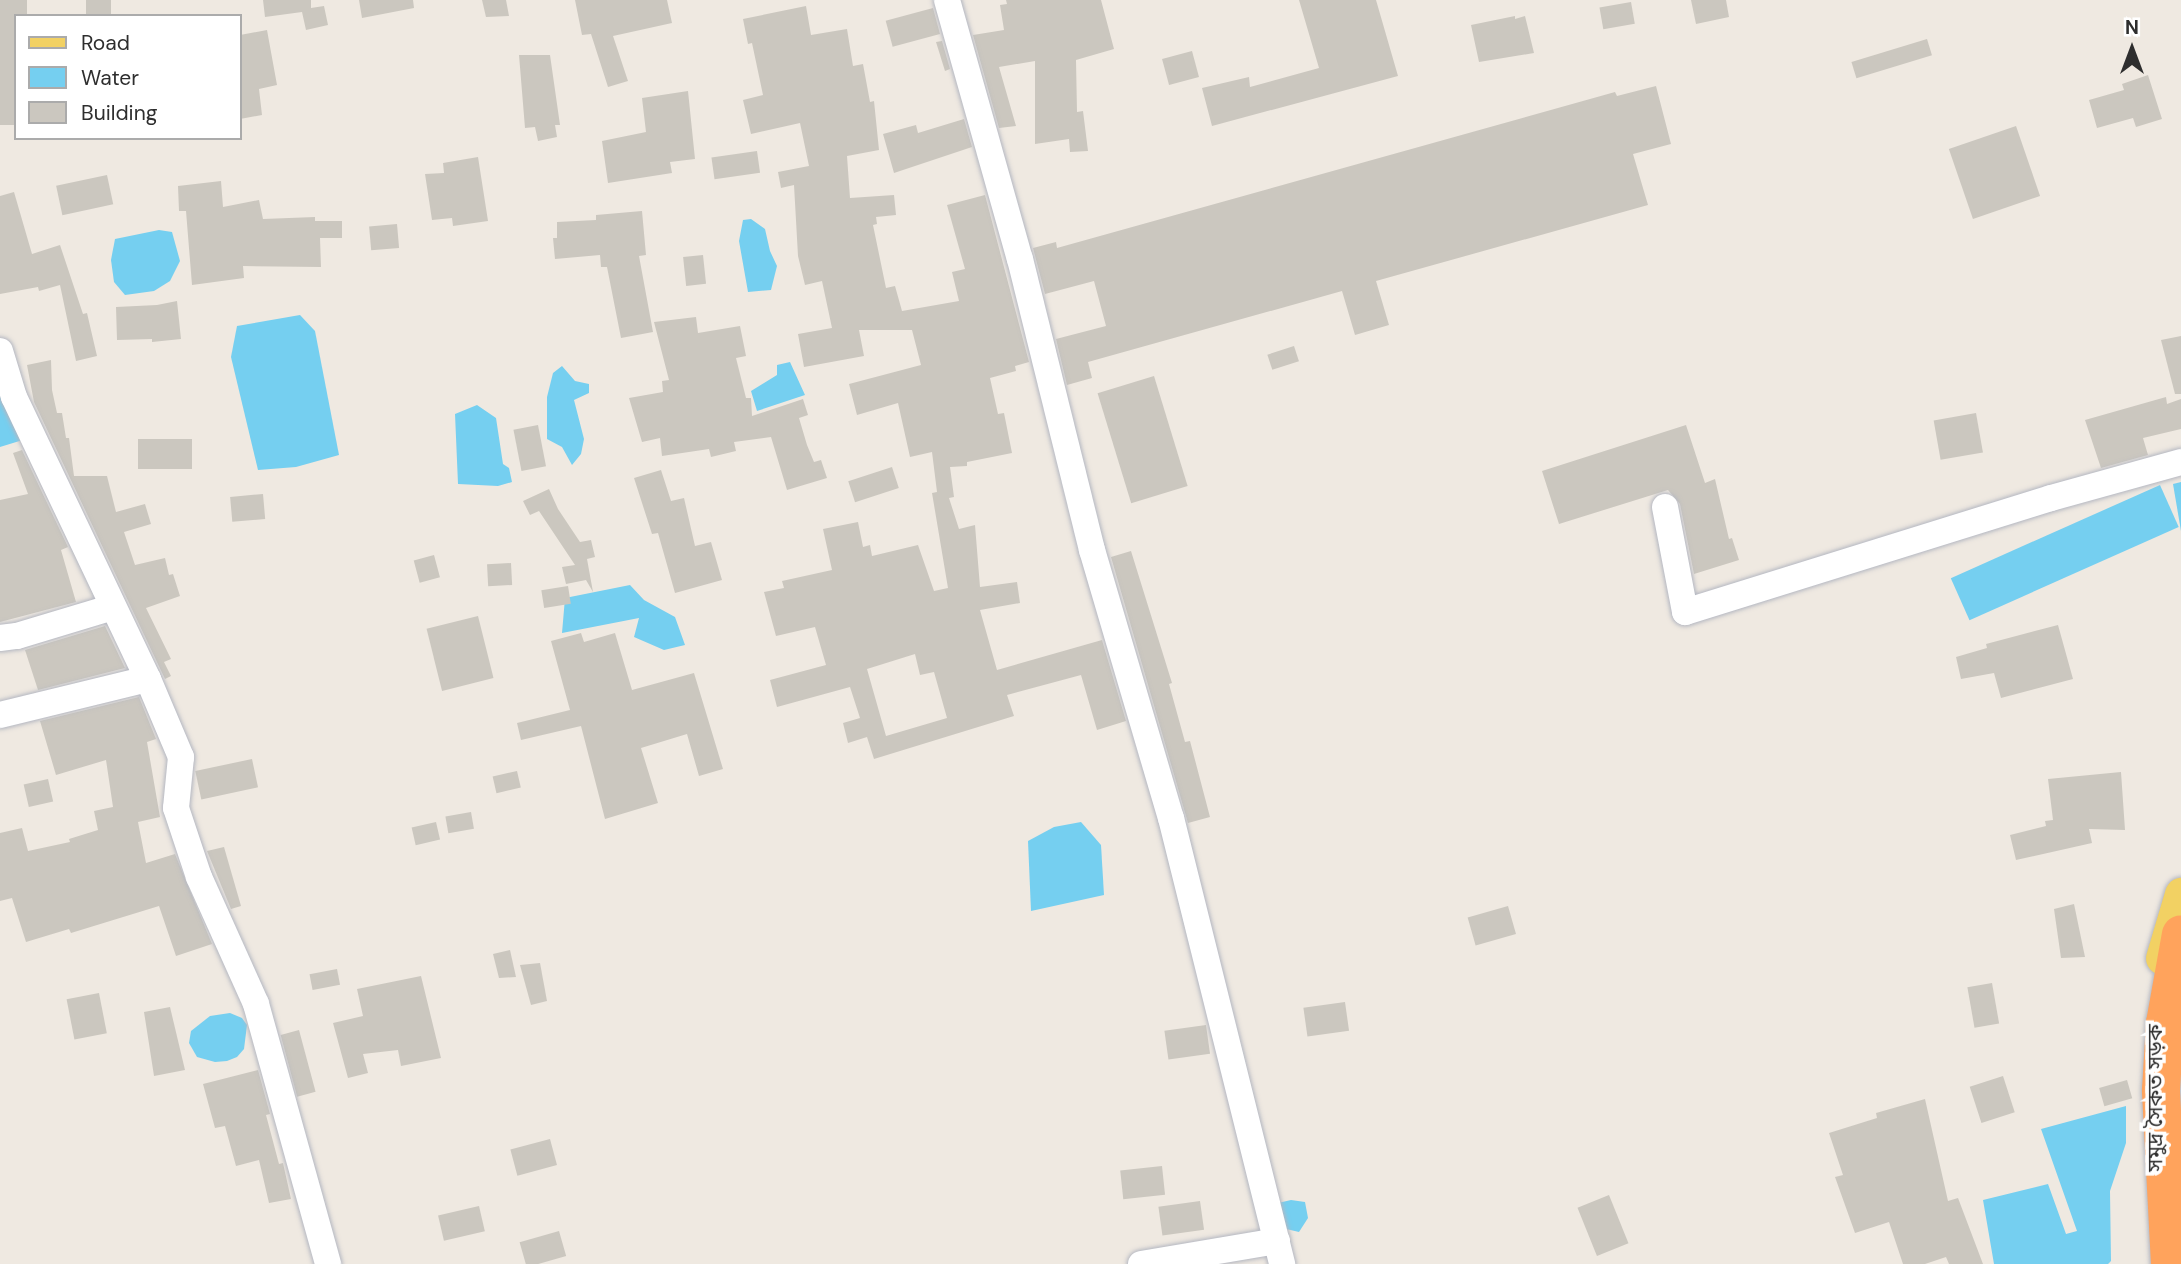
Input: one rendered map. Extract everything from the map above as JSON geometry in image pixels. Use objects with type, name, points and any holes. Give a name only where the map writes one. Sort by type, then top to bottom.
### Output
[{"type":"highway","points":[[2170,1264],[2161,1090],[2165,1023],[2181,934]]},
{"type":"highway","points":[[2181,1020],[2181,1136]]},
{"type":"main road","name":"সমুদ্র সৈকত সড়ক","points":[[2159,1264],[2150,1086],[2152,1033],[2162,959],[2181,894]]},
{"type":"street","points":[[947,0],[1020,259],[1092,550],[1171,818],[1279,1253],[1140,1264]]},
{"type":"street","points":[[0,351],[14,397],[148,679],[181,757],[176,808],[199,877],[256,1004],[328,1264]]},
{"type":"street","points":[[1665,507],[1685,612],[2050,498],[2181,462]]},
{"type":"street","points":[[0,638],[17,636],[113,607]]},
{"type":"street","points":[[0,715],[148,679]]},
{"type":"water","points":[[751,219],[765,229],[777,266],[771,290],[748,292],[739,241],[743,220]]},
{"type":"water","points":[[159,230],[172,232],[180,261],[170,281],[154,291],[125,295],[114,282],[111,260],[115,239]]},
{"type":"water","points":[[300,315],[315,331],[339,455],[296,467],[258,470],[231,357],[237,326]]},
{"type":"water","points":[[790,362],[805,395],[757,411],[751,391],[777,375],[777,365]]},
{"type":"water","points":[[562,366],[575,381],[589,384],[589,393],[574,400],[584,439],[581,454],[572,465],[562,447],[547,439],[547,397],[553,373]]},
{"type":"water","points":[[0,384],[26,439],[0,447]]},
{"type":"water","points":[[477,405],[496,418],[503,464],[509,468],[512,482],[498,486],[458,484],[455,414]]},
{"type":"water","points":[[2181,482],[2181,531],[2173,484]]},
{"type":"water","points":[[2160,485],[2179,527],[1970,620],[1951,578]]},
{"type":"water","points":[[630,585],[644,600],[675,617],[685,645],[664,650],[634,637],[639,618],[562,633],[565,598]]},
{"type":"water","points":[[1081,822],[1101,845],[1104,895],[1031,911],[1028,841],[1054,827]]},
{"type":"water","points":[[230,1013],[242,1018],[247,1025],[244,1049],[237,1057],[227,1061],[215,1062],[197,1057],[189,1043],[191,1031],[210,1016]]},
{"type":"water","points":[[2126,1106],[2126,1143],[2110,1191],[2111,1261],[2108,1264],[1994,1264],[1983,1200],[2048,1184],[2066,1234],[2077,1231],[2041,1129]]},
{"type":"water","points":[[1291,1200],[1305,1202],[1308,1218],[1299,1232],[1282,1228],[1278,1203]]},
{"type":"building","points":[[0,0],[27,0],[27,14],[14,14],[14,125],[0,125]]},
{"type":"building","points":[[86,0],[111,0],[111,14],[86,14]]},
{"type":"building","points":[[263,0],[311,0],[311,8],[324,6],[328,25],[306,30],[302,12],[265,17]]},
{"type":"building","points":[[359,0],[413,0],[414,8],[362,18]]},
{"type":"building","points":[[482,0],[506,0],[509,16],[486,17]]},
{"type":"building","points":[[575,0],[667,0],[672,23],[613,36],[628,81],[608,87],[591,34],[582,35]]},
{"type":"building","points":[[1006,0],[1101,0],[1114,49],[1076,60],[1077,112],[1083,111],[1088,151],[1070,152],[1069,139],[1035,144],[1035,61],[999,67],[1016,126],[999,128],[973,35],[1004,30],[1000,5],[1007,4]]},
{"type":"building","points":[[1299,0],[1376,0],[1398,76],[1212,126],[1202,88],[1249,77],[1250,87],[1319,68]]},
{"type":"building","points":[[1691,0],[1726,0],[1729,17],[1696,24]]},
{"type":"building","points":[[1631,2],[1635,24],[1603,29],[1599,8]]},
{"type":"building","points":[[806,6],[811,35],[847,29],[853,66],[863,64],[870,102],[874,101],[879,150],[847,156],[850,198],[894,195],[896,215],[876,217],[877,224],[873,225],[886,288],[895,286],[902,311],[959,301],[952,272],[965,269],[947,205],[985,195],[1029,362],[1015,366],[1016,371],[990,378],[998,414],[1004,413],[1012,453],[967,462],[967,466],[950,467],[954,497],[949,498],[959,529],[975,525],[980,587],[1017,582],[1020,603],[980,610],[997,670],[1102,640],[1126,721],[1097,730],[1081,675],[1007,695],[1014,716],[874,759],[867,737],[848,743],[843,723],[860,718],[850,687],[777,707],[770,680],[826,665],[815,627],[776,636],[764,592],[784,588],[782,581],[832,570],[823,529],[858,522],[863,547],[870,545],[872,556],[918,545],[934,591],[948,588],[932,493],[937,492],[932,452],[910,457],[898,403],[857,415],[849,384],[921,365],[912,330],[859,330],[864,356],[804,367],[798,334],[832,328],[822,281],[805,285],[798,256],[794,185],[781,188],[778,172],[809,166],[800,123],[751,134],[743,100],[763,95],[752,43],[748,44],[743,19]],"holes":[[[915,654],[920,675],[934,672],[947,718],[886,736],[867,669]]]},
{"type":"building","points":[[933,8],[940,34],[893,47],[886,21]]},
{"type":"building","points":[[1515,16],[1515,19],[1525,16],[1534,53],[1479,62],[1471,25]]},
{"type":"building","points":[[267,30],[277,85],[259,89],[262,115],[242,119],[242,35]]},
{"type":"building","points":[[1927,39],[1932,55],[1856,78],[1851,62]]},
{"type":"building","points":[[942,41],[950,69],[945,71],[936,42]]},
{"type":"building","points":[[1192,51],[1199,77],[1169,85],[1162,59]]},
{"type":"building","points":[[519,55],[550,55],[560,125],[555,125],[557,137],[538,141],[535,127],[525,128]]},
{"type":"building","points":[[2148,75],[2162,119],[2136,127],[2133,118],[2097,128],[2089,100],[2124,90],[2122,84]]},
{"type":"building","points":[[1656,86],[1671,144],[1633,154],[1648,205],[1376,281],[1389,325],[1355,335],[1342,291],[1088,362],[1092,378],[1067,385],[1056,339],[1106,326],[1094,281],[1045,294],[1033,248],[1056,242],[1057,248],[1615,92],[1617,96]]},
{"type":"building","points":[[688,91],[695,159],[670,162],[672,173],[608,183],[602,141],[646,132],[642,98]]},
{"type":"building","points":[[964,119],[972,147],[894,173],[883,134],[916,125],[918,133]]},
{"type":"building","points":[[2016,126],[2040,196],[1973,219],[1949,149]]},
{"type":"building","points":[[757,151],[760,173],[715,179],[711,157]]},
{"type":"building","points":[[478,157],[488,221],[453,226],[452,218],[432,220],[425,174],[444,173],[443,163]]},
{"type":"building","points":[[107,175],[113,204],[62,215],[56,186]]},
{"type":"building","points":[[221,181],[223,207],[259,200],[263,219],[315,217],[315,221],[342,221],[342,238],[320,238],[321,267],[243,266],[244,278],[192,285],[186,211],[179,211],[178,186]]},
{"type":"building","points":[[14,192],[32,254],[60,245],[83,314],[87,313],[97,356],[76,361],[60,285],[39,291],[38,287],[0,294],[0,196]]},
{"type":"building","points":[[642,211],[646,255],[639,256],[653,332],[621,338],[607,267],[601,267],[600,255],[555,259],[553,238],[557,238],[557,222],[596,220],[596,215]]},
{"type":"building","points":[[397,224],[399,248],[371,250],[369,226]]},
{"type":"building","points":[[703,255],[706,284],[686,286],[683,257]]},
{"type":"building","points":[[177,301],[181,339],[152,342],[152,339],[117,340],[116,307]]},
{"type":"building","points":[[696,317],[698,333],[740,326],[746,356],[736,358],[746,398],[751,398],[752,416],[803,399],[808,415],[799,418],[807,445],[814,462],[821,460],[827,478],[787,490],[771,437],[734,442],[736,451],[711,457],[709,449],[662,456],[660,438],[642,442],[629,398],[663,392],[662,381],[669,380],[654,322]]},
{"type":"building","points":[[2181,336],[2181,394],[2175,394],[2161,340]]},
{"type":"building","points":[[1294,346],[1299,361],[1272,370],[1267,355]]},
{"type":"building","points":[[51,360],[52,390],[57,413],[62,413],[66,438],[69,438],[74,476],[107,476],[116,512],[145,504],[151,524],[124,532],[135,565],[165,558],[169,575],[173,574],[180,596],[146,608],[171,659],[164,662],[171,676],[165,679],[34,402],[27,365]]},
{"type":"building","points":[[1154,376],[1188,486],[1131,503],[1098,393]]},
{"type":"building","points":[[2166,397],[2167,404],[2181,399],[2181,429],[2143,438],[2148,455],[2101,468],[2085,420]]},
{"type":"building","points":[[1976,413],[1983,452],[1941,460],[1934,420]]},
{"type":"building","points":[[538,425],[546,466],[521,471],[513,430]]},
{"type":"building","points":[[1686,425],[1705,483],[1715,479],[1729,539],[1732,538],[1739,560],[1694,574],[1680,504],[1668,490],[1559,524],[1542,471]]},
{"type":"building","points":[[138,439],[192,439],[192,469],[138,469]]},
{"type":"building","points":[[22,450],[68,547],[61,550],[76,602],[0,622],[0,500],[28,494],[13,453]]},
{"type":"building","points":[[892,467],[899,488],[855,502],[848,481]]},
{"type":"building","points":[[661,470],[671,501],[684,498],[695,546],[711,542],[722,580],[675,593],[658,533],[652,534],[634,478]]},
{"type":"building","points":[[549,489],[558,509],[580,542],[591,540],[595,557],[587,559],[593,592],[586,580],[566,584],[562,567],[575,565],[539,511],[530,515],[523,501]]},
{"type":"building","points":[[263,494],[265,519],[232,522],[230,497]]},
{"type":"building","points":[[1131,551],[1172,683],[1169,684],[1185,742],[1190,741],[1210,817],[1188,823],[1111,557]]},
{"type":"building","points":[[434,555],[440,577],[420,583],[414,560]]},
{"type":"building","points":[[511,563],[512,585],[488,586],[487,564]]},
{"type":"building","points":[[568,586],[571,604],[544,608],[541,590]]},
{"type":"building","points":[[478,616],[493,678],[442,691],[427,629]]},
{"type":"building","points":[[2058,625],[2073,679],[2001,698],[1994,673],[1961,679],[1956,657],[1987,648],[1986,644]]},
{"type":"building","points":[[105,626],[125,668],[38,690],[25,650]]},
{"type":"building","points":[[581,633],[584,642],[615,633],[632,690],[694,673],[723,769],[699,776],[687,734],[641,748],[658,803],[605,819],[581,726],[521,740],[517,723],[570,710],[551,641]]},
{"type":"building","points":[[139,697],[156,739],[147,742],[160,817],[138,822],[146,863],[175,854],[212,944],[176,956],[159,906],[71,933],[69,929],[26,942],[12,898],[0,901],[0,833],[22,828],[28,851],[70,842],[69,839],[98,830],[94,811],[113,807],[106,760],[56,775],[40,721]]},
{"type":"building","points":[[252,759],[258,787],[201,799],[195,771]]},
{"type":"building","points":[[517,771],[521,788],[496,793],[493,777]]},
{"type":"building","points":[[2121,772],[2125,830],[2089,829],[2092,843],[2016,860],[2010,835],[2046,826],[2045,821],[2053,820],[2048,779]]},
{"type":"building","points":[[48,779],[53,801],[29,807],[24,785]]},
{"type":"building","points":[[471,812],[474,829],[448,833],[445,817]]},
{"type":"building","points":[[436,822],[440,840],[416,845],[412,828]]},
{"type":"building","points":[[224,847],[241,906],[231,909],[207,851]]},
{"type":"building","points":[[2074,904],[2085,957],[2061,958],[2054,909]]},
{"type":"building","points":[[1508,906],[1516,934],[1476,945],[1468,918]]},
{"type":"building","points":[[510,950],[516,977],[499,978],[493,954]]},
{"type":"building","points":[[540,963],[547,1001],[531,1005],[520,965]]},
{"type":"building","points":[[337,969],[340,985],[313,990],[310,974]]},
{"type":"building","points":[[421,976],[441,1058],[401,1066],[398,1050],[363,1054],[368,1073],[348,1078],[333,1023],[363,1016],[357,989]]},
{"type":"building","points":[[1992,983],[1999,1023],[1974,1028],[1967,987]]},
{"type":"building","points":[[99,993],[107,1033],[74,1040],[67,999]]},
{"type":"building","points":[[1345,1002],[1349,1031],[1307,1037],[1303,1008]]},
{"type":"building","points":[[170,1007],[185,1070],[154,1076],[144,1012]]},
{"type":"building","points":[[1206,1025],[1210,1054],[1168,1060],[1164,1031]]},
{"type":"building","points":[[299,1030],[316,1092],[297,1097],[281,1035]]},
{"type":"building","points":[[258,1070],[270,1114],[266,1115],[279,1164],[283,1163],[291,1199],[269,1203],[259,1160],[236,1166],[225,1126],[215,1128],[203,1084]]},
{"type":"building","points":[[2003,1076],[2015,1112],[1981,1123],[1970,1087]]},
{"type":"building","points":[[2127,1080],[2132,1098],[2104,1106],[2099,1088]]},
{"type":"building","points":[[1925,1099],[1948,1201],[1958,1198],[1983,1264],[1949,1264],[1946,1257],[1925,1264],[1903,1264],[1889,1222],[1855,1233],[1835,1177],[1843,1175],[1829,1133],[1877,1118],[1876,1113]]},
{"type":"building","points":[[550,1139],[557,1165],[517,1176],[510,1150]]},
{"type":"building","points":[[1162,1166],[1165,1195],[1123,1199],[1120,1170]]},
{"type":"building","points":[[1609,1195],[1628,1243],[1597,1256],[1577,1208]]},
{"type":"building","points":[[1200,1201],[1204,1230],[1162,1236],[1158,1207]]},
{"type":"building","points":[[479,1206],[485,1231],[444,1241],[438,1215]]},
{"type":"building","points":[[559,1231],[566,1256],[538,1264],[526,1264],[520,1242]]}]
